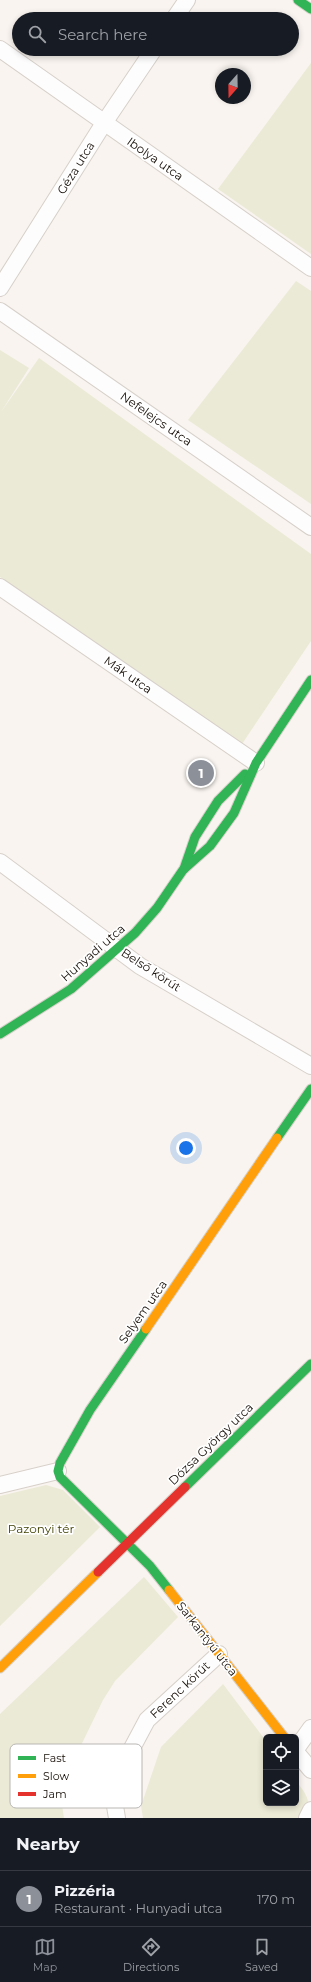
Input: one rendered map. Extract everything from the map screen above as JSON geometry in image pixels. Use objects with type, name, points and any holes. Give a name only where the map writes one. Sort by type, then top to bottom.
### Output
[{"type":"street","points":[[179,12],[187,0]]},
{"type":"street","points":[[298,0],[311,9]]},
{"type":"street","name":"Ibolya utca","points":[[0,49],[311,268]]},
{"type":"street","name":"Géza utca","points":[[0,288],[104,123],[149,56]]},
{"type":"street","name":"Nefelejcs utca","points":[[0,311],[311,527]]},
{"type":"street","name":"Mák utca","points":[[0,587],[256,763]]},
{"type":"street","name":"Hunyadi utca","points":[[0,1034],[71,989],[135,933],[157,908],[183,870],[210,846],[234,813],[256,763],[311,680]]},
{"type":"street","name":"Hunyadi utca","points":[[183,870],[195,837],[218,801],[256,763]]},
{"type":"street","name":"Belső körút","points":[[0,862],[118,948],[140,966],[311,1066]]},
{"type":"street","name":"Selyem utca","points":[[58,1471],[60,1464],[90,1410],[310,1092]]},
{"type":"street","name":"Dózsa György utca","points":[[127,1542],[311,1364]]},
{"type":"street","points":[[0,1485],[58,1471],[60,1477],[127,1542],[0,1668]]},
{"type":"street","name":"Sarkantyú utca","points":[[127,1542],[153,1570],[282,1734]]},
{"type":"street","name":"Ferenc körút","points":[[134,1744],[147,1720],[219,1654]]},
{"type":"street","points":[[299,1745],[311,1728]]},
{"type":"street","points":[[299,1756],[311,1770]]},
{"type":"street","name":"Ferenc körút","points":[[115,1808],[117,1818]]},
{"type":"street","points":[[306,1818],[311,1810]]},
{"type":"green space","points":[[311,63],[311,254],[218,189]]},
{"type":"green space","points":[[296,281],[311,291],[311,504],[188,420]]},
{"type":"green space","points":[[0,350],[29,368],[1,412],[39,358],[311,554],[311,641],[240,747],[0,577]]},
{"type":"green space","name":"Pazonyi tér","points":[[46,1485],[63,1490],[100,1527],[0,1626],[0,1496]]},
{"type":"green space","points":[[144,1577],[178,1617],[115,1681],[103,1700],[82,1744],[10,1744],[10,1808],[62,1808],[64,1818],[0,1818],[0,1714]]},
{"type":"green space","points":[[223,1684],[263,1737],[263,1806],[299,1806],[299,1785],[307,1798],[309,1807],[307,1818],[143,1818],[142,1803],[161,1747]]},
{"type":"traffic: fast","points":[[298,0],[311,9]]},
{"type":"traffic: fast","points":[[0,1034],[71,989],[135,933],[157,908],[183,870],[210,846],[234,813],[256,763],[311,680]]},
{"type":"traffic: fast","points":[[184,869],[195,837],[218,801],[245,774]]},
{"type":"traffic: fast","points":[[277,1138],[311,1089]]},
{"type":"traffic: fast","points":[[146,1329],[90,1410],[60,1463],[58,1471],[60,1477],[150,1566],[169,1590]]},
{"type":"traffic: fast","points":[[185,1487],[311,1364]]},
{"type":"traffic: slow","points":[[146,1329],[277,1138]]},
{"type":"traffic: slow","points":[[0,1668],[98,1572]]},
{"type":"traffic: slow","points":[[169,1590],[282,1734]]},
{"type":"traffic: jam","points":[[98,1572],[185,1487]]},
{"type":"place","name":"Pizzéria","points":[[201,773]]}]
